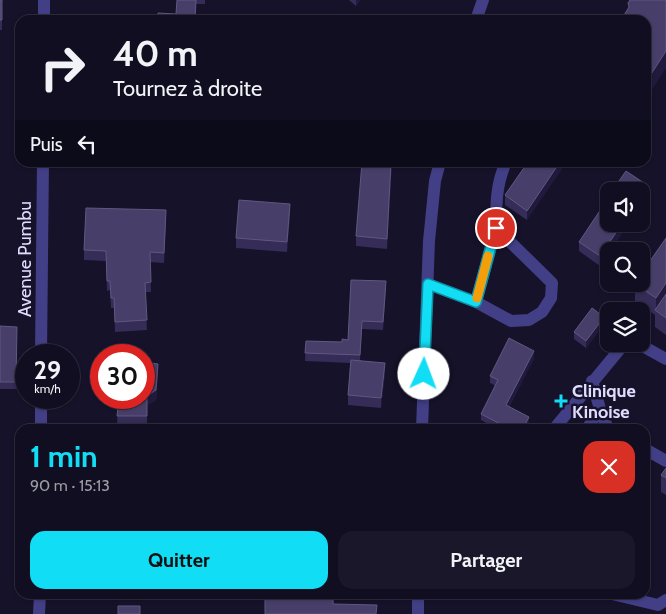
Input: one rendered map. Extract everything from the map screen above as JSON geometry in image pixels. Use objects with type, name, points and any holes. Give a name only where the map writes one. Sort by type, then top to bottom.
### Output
[{"type":"street","points":[[44,0],[44,15]]},
{"type":"street","points":[[478,15],[483,0]]},
{"type":"street","name":"Avenue Pumbu","points":[[42,344],[43,167]]},
{"type":"street","points":[[422,424],[429,241],[435,181],[439,167]]},
{"type":"street","points":[[476,302],[496,228],[496,192],[504,167]]},
{"type":"street","points":[[428,284],[476,302],[511,321],[529,320],[542,312],[551,298],[552,283],[496,228]]},
{"type":"street","points":[[650,350],[666,359]]},
{"type":"street","points":[[558,424],[592,380],[617,352]]},
{"type":"street","points":[[592,380],[606,424]]},
{"type":"street","points":[[41,409],[41,424]]},
{"type":"street","points":[[590,424],[600,409]]},
{"type":"street","points":[[650,451],[666,461]]},
{"type":"street","points":[[39,614],[40,599]]},
{"type":"street","points":[[418,599],[418,614]]},
{"type":"street","points":[[638,599],[663,604]]},
{"type":"building","points":[[0,0],[2,0],[2,20],[0,20]]},
{"type":"building","points":[[177,0],[196,0],[195,15],[158,15],[158,13],[176,14]]},
{"type":"building","points":[[630,0],[666,0],[666,51],[651,74],[651,15],[624,15],[629,7],[628,3]]},
{"type":"building","points":[[362,167],[391,167],[387,239],[356,236]]},
{"type":"building","points":[[525,167],[557,167],[527,211],[505,195]]},
{"type":"building","points":[[626,171],[642,182],[618,182]]},
{"type":"building","points":[[239,200],[290,204],[287,242],[236,238]]},
{"type":"building","points":[[86,208],[166,210],[164,253],[150,252],[151,282],[145,283],[147,320],[115,322],[114,298],[111,298],[110,281],[107,281],[106,251],[84,250]]},
{"type":"building","points":[[600,210],[600,232],[616,232],[610,242],[600,242],[600,256],[579,242]]},
{"type":"building","points":[[666,238],[666,283],[656,298],[647,292],[650,292],[650,261]]},
{"type":"building","points":[[351,280],[386,281],[383,322],[362,321],[360,355],[305,353],[306,341],[342,342],[342,339],[348,340]]},
{"type":"building","points":[[666,294],[666,318],[655,310]]},
{"type":"building","points":[[592,308],[600,314],[600,322],[586,341],[574,332]]},
{"type":"building","points":[[0,326],[17,327],[15,382],[0,382]]},
{"type":"building","points":[[509,338],[534,351],[506,405],[529,417],[526,424],[500,424],[481,414],[498,380],[490,376]]},
{"type":"building","points":[[351,360],[385,363],[381,398],[348,395]]},
{"type":"building","points":[[155,364],[158,364],[155,391]]},
{"type":"building","points":[[118,409],[147,409],[147,416],[117,416]]},
{"type":"building","points":[[666,468],[666,478],[661,475]]},
{"type":"building","points":[[265,599],[333,599],[333,604],[377,605],[376,614],[265,614]]},
{"type":"building","points":[[118,606],[140,606],[140,614],[118,614]]},
{"type":"slow traffic","points":[[477,298],[488,256]]},
{"type":"place","name":"Clinique Kinoise","points":[[561,401]]},
{"type":"route","points":[[424,374],[428,284],[476,302],[496,228]]}]
